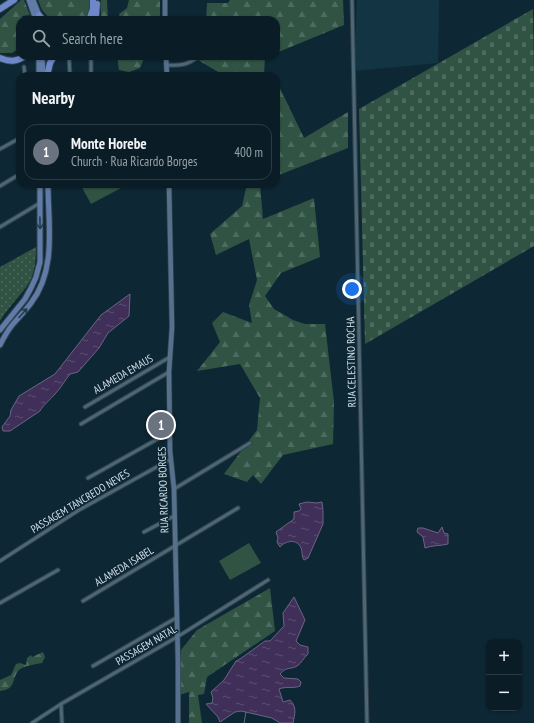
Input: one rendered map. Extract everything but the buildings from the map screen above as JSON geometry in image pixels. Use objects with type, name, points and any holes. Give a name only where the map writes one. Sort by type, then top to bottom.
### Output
[{"type":"highway","points":[[90,16],[93,9],[93,0]]},
{"type":"highway","points":[[96,16],[97,0]]},
{"type":"highway","points":[[0,10],[12,1]]},
{"type":"highway","points":[[0,58],[12,61],[18,60]]},
{"type":"highway","points":[[48,72],[52,60]]},
{"type":"main road","points":[[29,0],[38,16]]},
{"type":"main road","points":[[33,0],[34,8]]},
{"type":"main road","points":[[39,60],[39,72]]},
{"type":"main road","points":[[42,60],[43,72]]},
{"type":"main road","points":[[0,330],[25,299],[32,288],[36,277],[40,262],[40,188]]},
{"type":"main road","points":[[0,344],[12,325],[32,303],[46,275],[49,253],[48,188]]},
{"type":"street","points":[[165,0],[165,16]]},
{"type":"street","name":"RUA CELESTINO ROCHA","points":[[352,0],[360,350],[360,467],[367,723]]},
{"type":"street","points":[[69,60],[70,72]]},
{"type":"street","points":[[90,60],[91,72]]},
{"type":"street","points":[[166,60],[166,72]]},
{"type":"street","points":[[166,65],[179,66],[192,60]]},
{"type":"street","points":[[24,68],[24,72]]},
{"type":"street","points":[[0,149],[16,140]]},
{"type":"street","points":[[0,186],[16,176]]},
{"type":"street","name":"RUA RICARDO BORGES","points":[[169,188],[172,327],[169,372],[171,459],[174,489],[178,723]]},
{"type":"street","points":[[0,227],[40,203]]},
{"type":"street","name":"ALAMEDA EMAUS","points":[[84,406],[170,357]]},
{"type":"street","points":[[81,424],[169,372]]},
{"type":"street","points":[[88,478],[170,432]]},
{"type":"street","points":[[174,489],[250,443]]},
{"type":"street","name":"PASSAGEM TANCREDO NEVES","points":[[0,561],[79,510],[171,459]]},
{"type":"street","name":"ALAMEDA ISABEL","points":[[83,601],[238,508]]},
{"type":"street","points":[[144,532],[174,516]]},
{"type":"street","points":[[0,603],[58,570]]},
{"type":"street","name":"PASSAGEM NATAL","points":[[32,723],[61,704],[177,637],[268,580]]},
{"type":"street","points":[[93,666],[176,618]]},
{"type":"street","points":[[61,704],[62,723]]},
{"type":"shaded area","points":[[357,0],[439,0],[438,63],[354,71]]},
{"type":"green space","points":[[21,0],[24,0],[30,15],[16,16],[16,50],[12,53],[0,53],[0,19]]},
{"type":"green space","points":[[38,0],[91,0],[89,16],[47,16],[42,10]]},
{"type":"green space","points":[[101,0],[107,0],[108,16],[101,15]]},
{"type":"green space","points":[[129,0],[160,0],[160,16],[119,16],[119,14],[127,8]]},
{"type":"green space","points":[[230,0],[343,0],[344,25],[280,51],[280,16],[206,16],[207,3],[228,3]]},
{"type":"green space","points":[[533,9],[534,246],[365,344],[359,109]]},
{"type":"green space","points":[[118,60],[143,60],[140,68],[129,72],[119,70]]},
{"type":"green space","points":[[198,60],[265,60],[264,72],[218,72]]},
{"type":"green space","points":[[280,88],[304,138],[348,112],[348,148],[280,175]]},
{"type":"green space","points":[[82,188],[121,188],[91,204]]},
{"type":"green space","points":[[246,188],[260,188],[263,219],[314,198],[320,257],[281,273],[265,296],[274,309],[293,320],[305,324],[325,324],[334,402],[333,444],[283,455],[261,484],[253,475],[247,482],[224,474],[257,430],[260,398],[240,364],[197,371],[220,342],[212,323],[223,312],[252,323],[249,305],[257,280],[249,239],[216,255],[210,234],[242,206]]},
{"type":"green space","points":[[36,247],[36,257],[30,282],[0,321],[0,267]]},
{"type":"green space","points":[[249,543],[261,563],[230,580],[219,561]]},
{"type":"green space","points":[[270,588],[275,631],[207,677],[204,694],[198,695],[202,723],[189,723],[189,692],[179,695],[181,650],[197,630]]},
{"type":"green space","points":[[43,652],[45,657],[42,663],[20,669],[11,686],[0,691],[0,680],[11,675],[16,664],[20,663],[26,665],[27,658],[31,655],[32,657]]},
{"type":"water","points":[[130,294],[129,316],[108,333],[99,348],[78,372],[70,374],[40,411],[10,431],[3,431],[2,427],[10,416],[11,410],[19,396],[55,374],[101,315]]},
{"type":"water","points":[[307,502],[322,502],[323,524],[308,558],[304,560],[301,548],[297,543],[288,542],[280,547],[277,542],[278,538],[276,532],[294,519],[294,512],[301,509],[299,504]]},
{"type":"water","points":[[442,527],[444,533],[448,534],[448,544],[425,548],[423,537],[417,532],[418,528],[423,528],[438,533]]},
{"type":"water","points":[[294,597],[305,620],[296,641],[300,645],[308,647],[308,654],[299,665],[287,669],[280,674],[284,678],[298,679],[301,682],[300,686],[297,687],[279,689],[283,702],[290,700],[294,705],[295,714],[293,723],[280,723],[272,718],[241,711],[235,712],[220,722],[218,717],[206,704],[212,703],[213,698],[211,692],[224,680],[236,661],[265,641],[270,641],[284,626],[283,613]]},
{"type":"waterway","points":[[244,723],[246,712]]},
{"type":"place","name":"Monte Horebe","points":[[161,425]]}]
